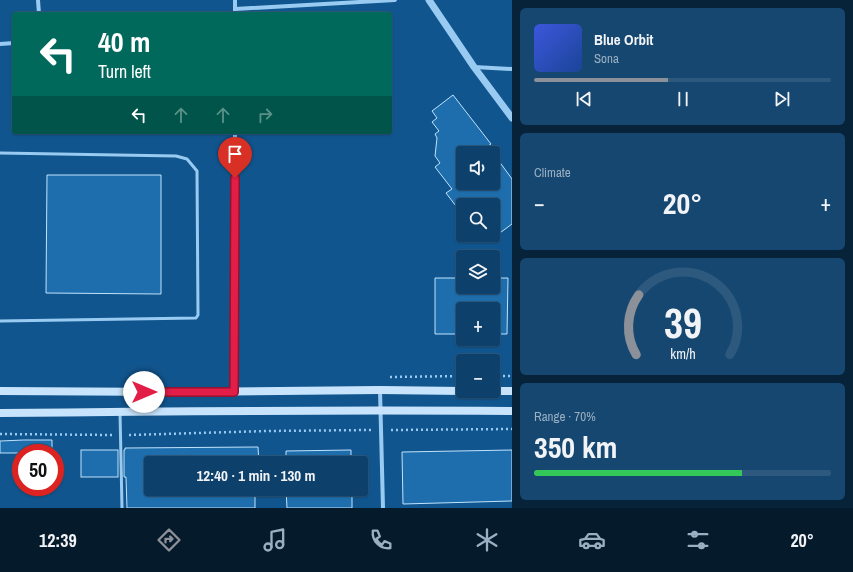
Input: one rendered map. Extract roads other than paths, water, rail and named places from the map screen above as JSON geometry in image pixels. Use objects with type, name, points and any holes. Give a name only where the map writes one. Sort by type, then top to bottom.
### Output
[{"type":"main road","points":[[0,391],[456,391]]},
{"type":"main road","points":[[500,391],[512,391]]},
{"type":"main road","points":[[0,413],[381,410],[512,411]]},
{"type":"street","points":[[38,0],[39,12]]},
{"type":"street","points":[[235,0],[235,12],[395,0]]},
{"type":"street","points":[[429,0],[474,67],[512,118]]},
{"type":"street","points":[[0,44],[12,43]]},
{"type":"street","points":[[474,67],[512,69]]},
{"type":"street","points":[[234,392],[235,134]]},
{"type":"street","points":[[380,390],[383,508]]},
{"type":"lane","points":[[0,153],[176,156],[187,159],[197,171],[198,315],[196,318],[0,321]]},
{"type":"lane","points":[[120,412],[122,508]]}]
